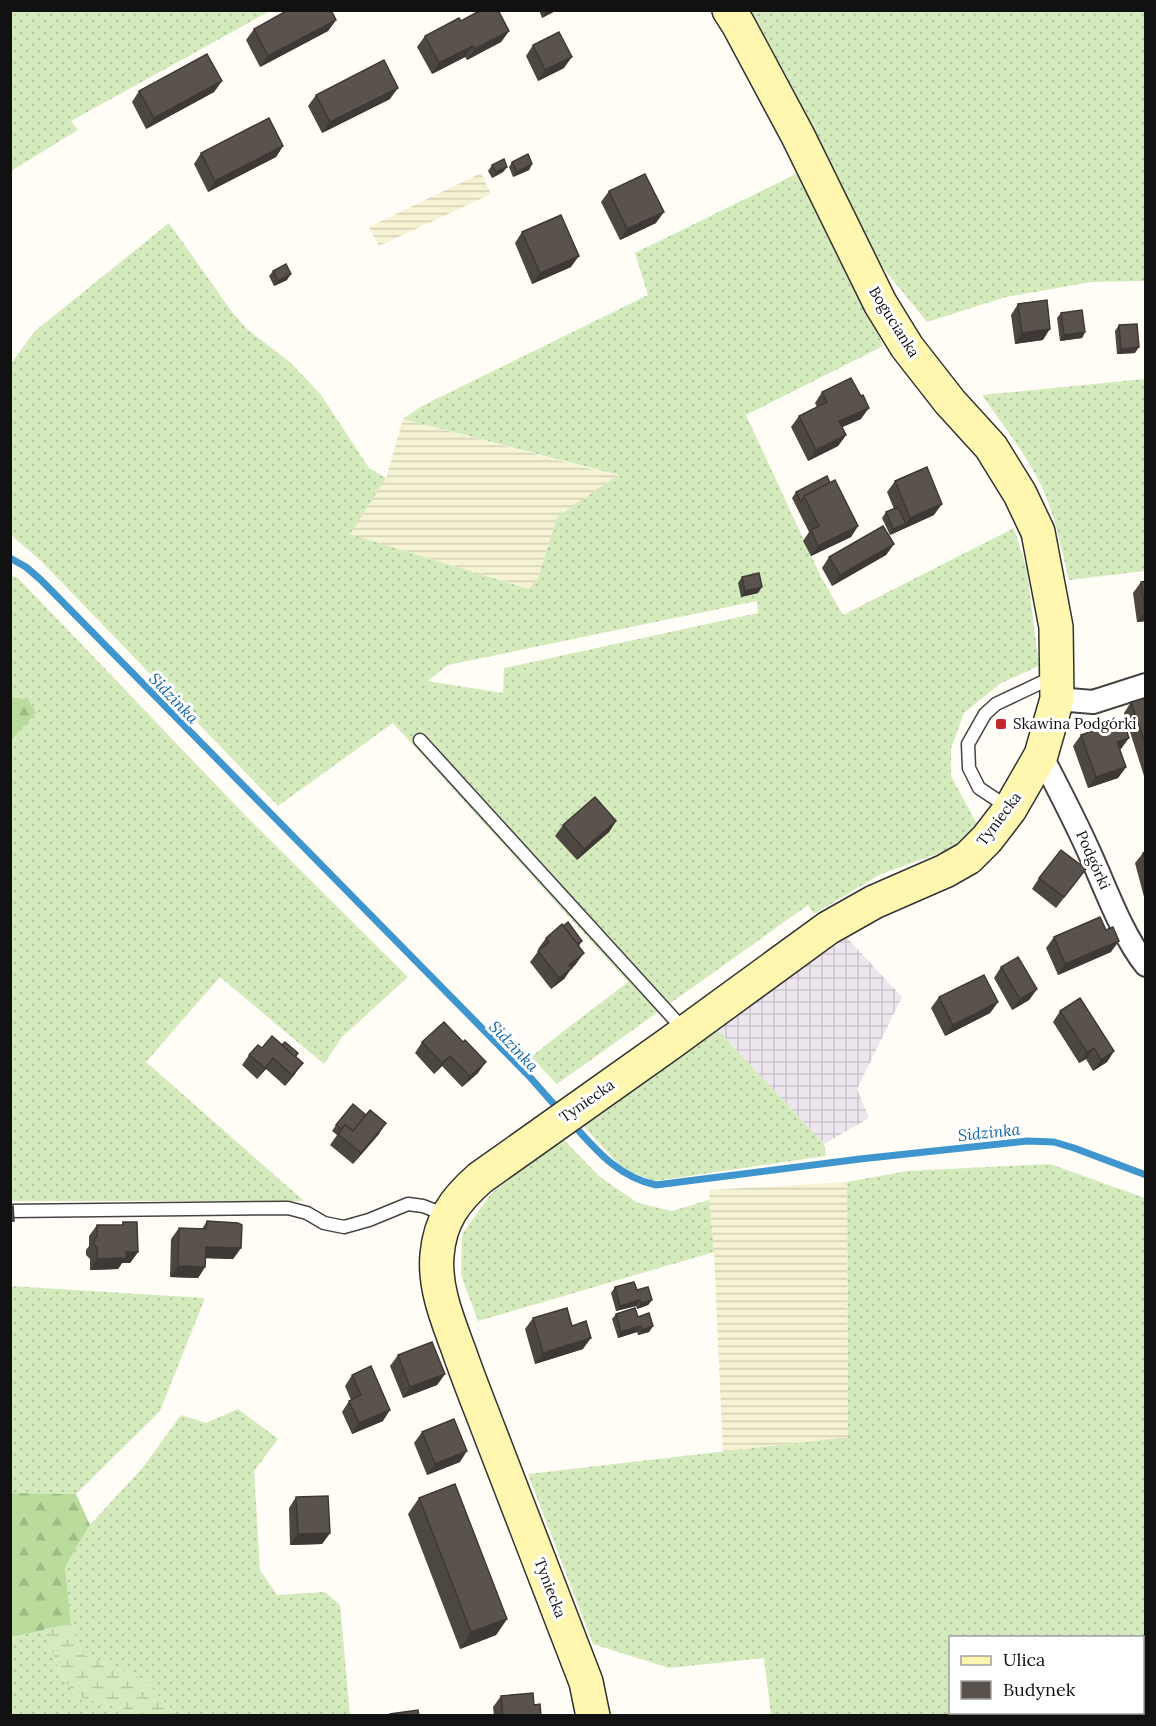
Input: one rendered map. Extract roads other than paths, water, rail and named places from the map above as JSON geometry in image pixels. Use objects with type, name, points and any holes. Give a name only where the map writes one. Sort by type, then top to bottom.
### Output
[{"type":"street","name":"Bogucianka","points":[[729,10],[798,136],[880,303],[907,347],[950,402],[991,447],[1020,494],[1038,532],[1056,627]]},
{"type":"street","name":"Tyniecka","points":[[593,1716],[586,1682],[467,1375],[441,1298],[437,1275],[437,1255],[440,1235],[447,1215],[461,1195],[480,1178],[828,928],[874,902],[945,871],[968,858],[987,839],[1010,809],[1041,755],[1057,687],[1056,627]]},
{"type":"street","points":[[1057,687],[1093,702],[1146,685]]},
{"type":"street","name":"Podgórki","points":[[1041,755],[1080,831],[1127,934],[1146,964]]},
{"type":"lane","points":[[1010,809],[979,788],[969,768],[968,744],[985,714],[996,704],[1057,687]]},
{"type":"lane","points":[[420,740],[686,1032]]},
{"type":"lane","points":[[10,1210],[288,1208],[307,1213],[324,1223],[344,1227],[369,1220],[408,1204],[423,1206],[447,1215]]},
{"type":"waterway","name":"Sidzinka","points":[[10,558],[26,567],[41,580],[529,1076],[559,1110]]},
{"type":"waterway","name":"Sidzinka","points":[[571,1122],[599,1152],[619,1169],[630,1176],[656,1185],[1027,1141],[1054,1142],[1146,1175]]},
{"type":"place","name":"Skawina Podgórki","points":[[1001,724]]}]
